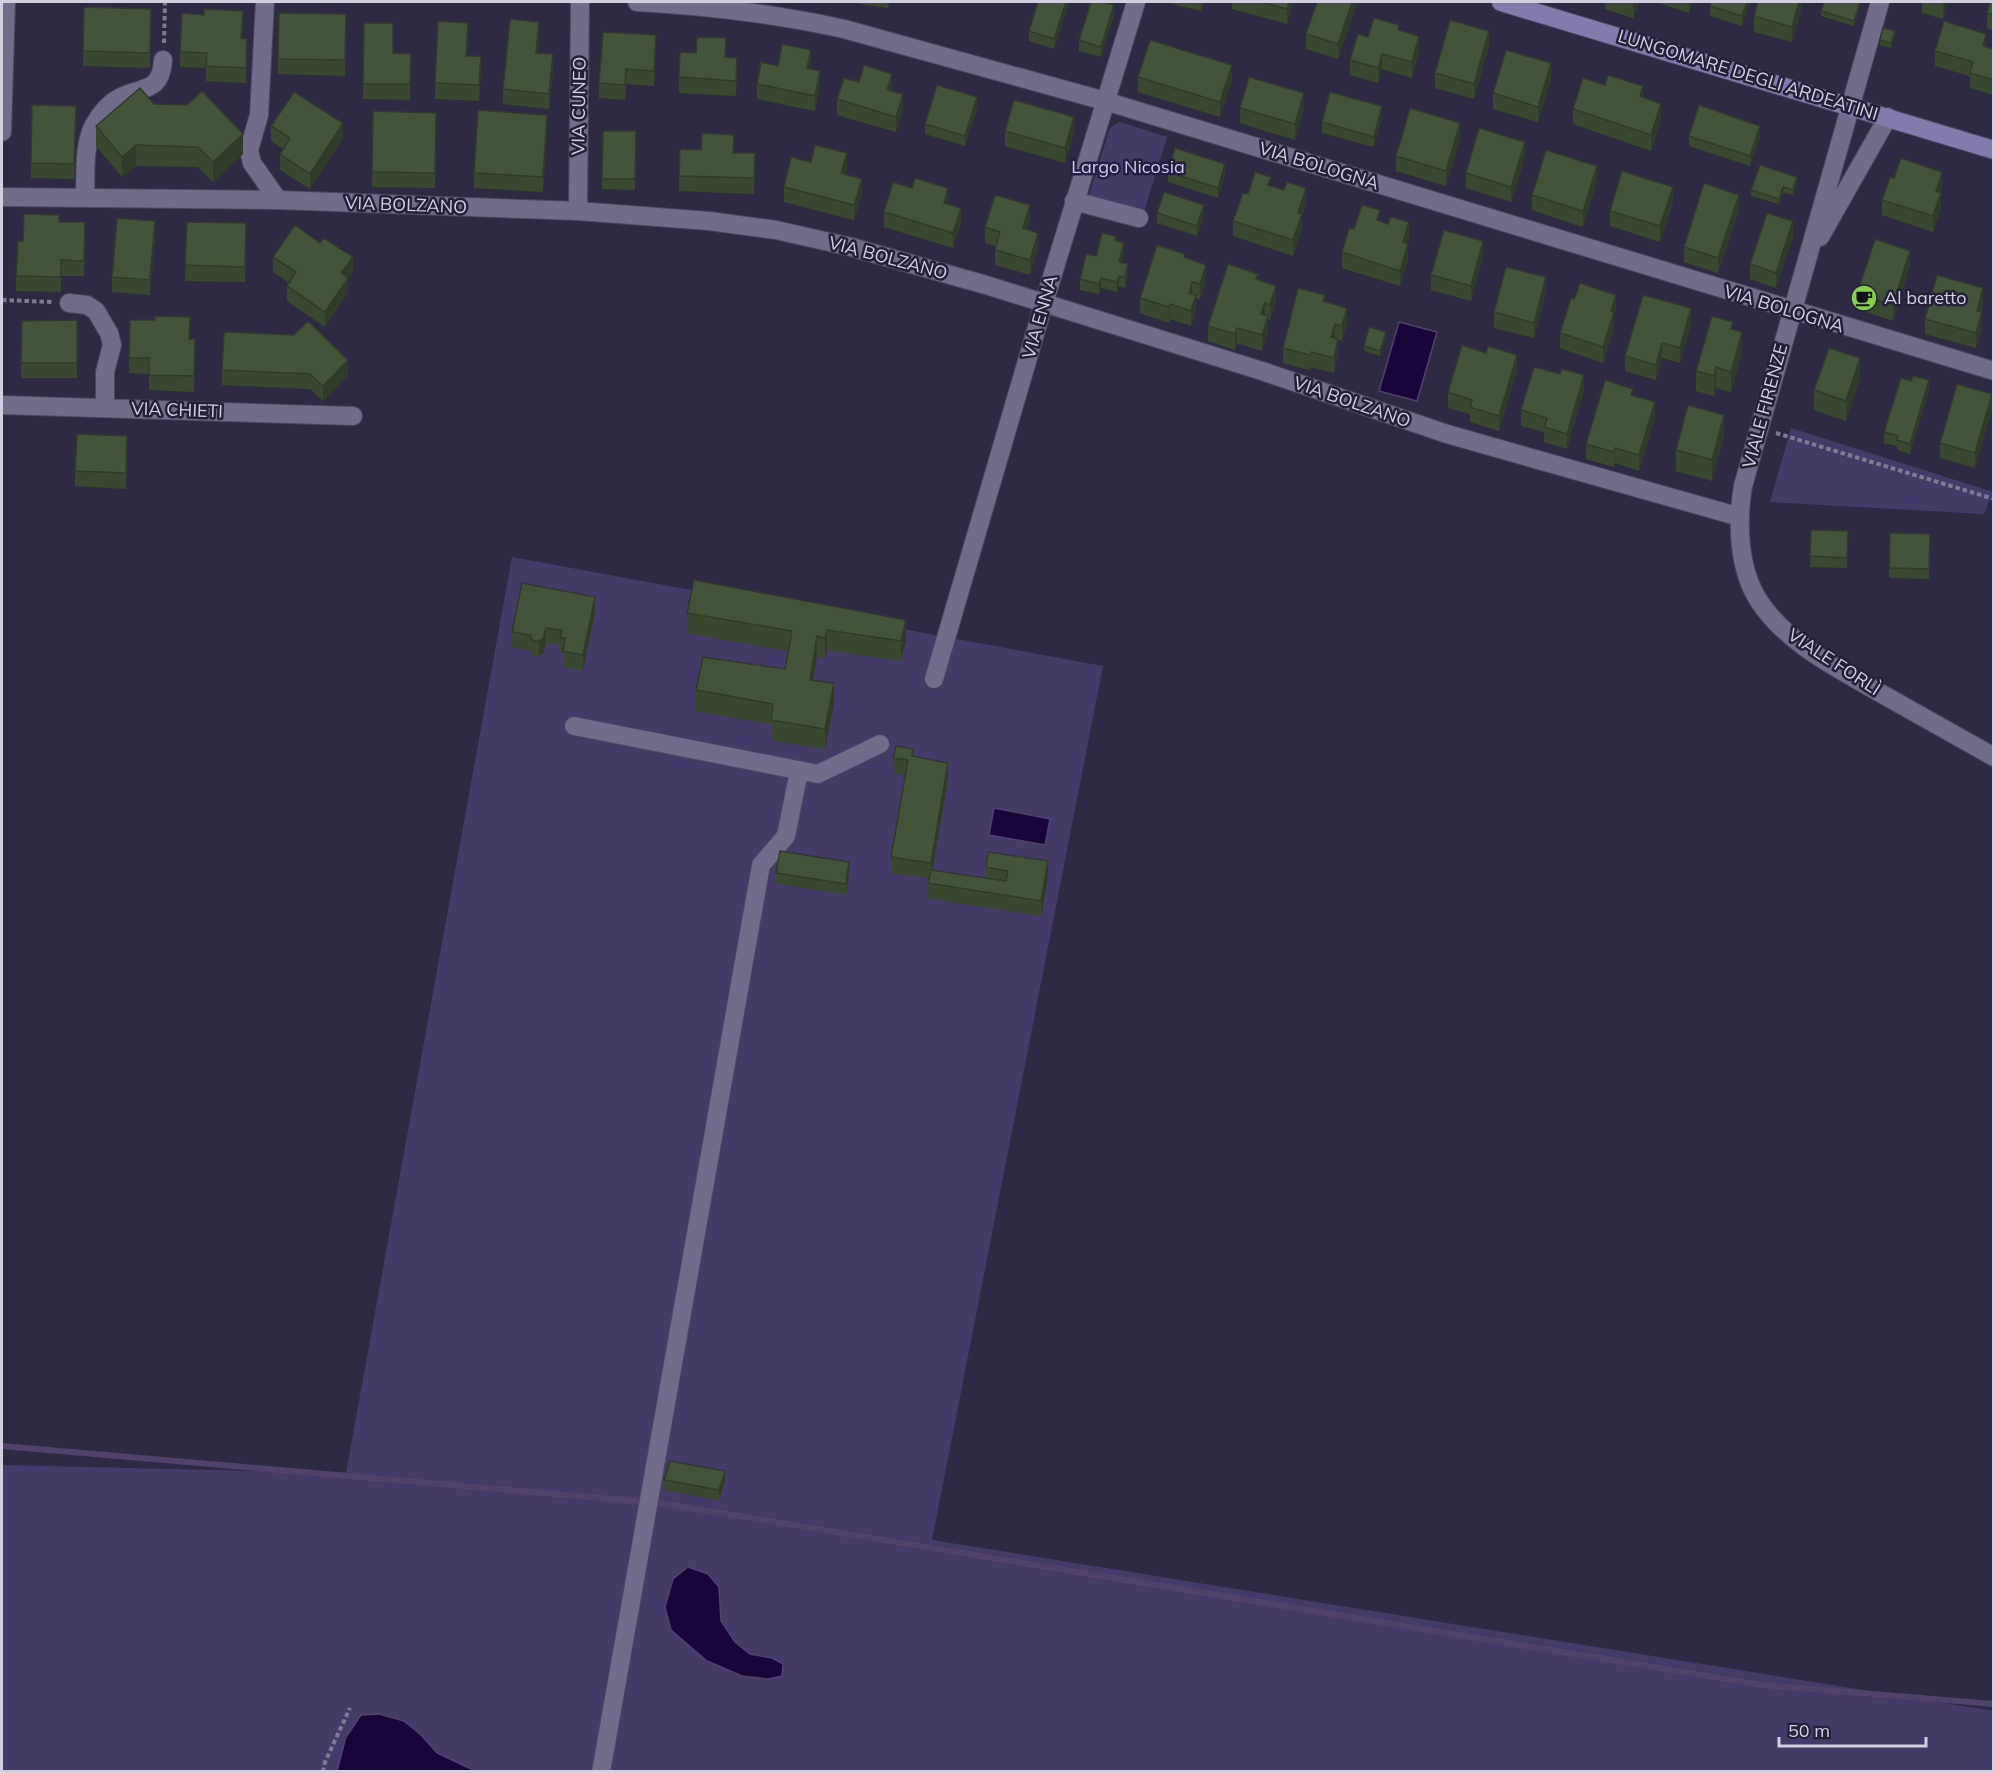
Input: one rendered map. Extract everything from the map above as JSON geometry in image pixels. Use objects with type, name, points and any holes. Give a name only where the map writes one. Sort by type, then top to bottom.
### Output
[{"type":"main road","name":"LUNGOMARE DEGLI ARDEATINI","points":[[1501,2],[1994,150]]},
{"type":"street","points":[[2,132],[6,2]]},
{"type":"street","points":[[265,2],[259,115],[249,150],[252,163],[278,200]]},
{"type":"street","name":"VIA CUNEO","points":[[578,211],[580,2]]},
{"type":"street","name":"VIA BOLOGNA","points":[[637,2],[734,9],[813,22],[1105,101],[1994,371]]},
{"type":"street","name":"VIA ENNA","points":[[934,679],[1074,201],[1136,2]]},
{"type":"street","name":"VIALE FIRENZE","points":[[1740,517],[1743,486],[1880,2]]},
{"type":"street","points":[[85,197],[87,148],[94,124],[104,110],[117,99],[127,94],[146,90],[155,82],[161,73],[163,60]]},
{"type":"street","name":"VIALE FIRENZE","points":[[1806,262],[1888,117]]},
{"type":"street","name":"VIA BOLZANO","points":[[2,197],[278,200],[578,211],[709,221],[776,230],[851,247],[1044,303],[1262,371],[1447,434],[1740,517]]},
{"type":"street","points":[[1074,201],[1139,218]]},
{"type":"street","points":[[69,303],[87,305],[96,311],[110,333],[112,345],[105,372],[105,408]]},
{"type":"street","name":"VIA CHIETI","points":[[2,405],[353,416]]},
{"type":"street","name":"VIALE FORLÌ","points":[[1740,517],[1744,558],[1751,586],[1764,609],[1781,627],[1827,662],[1994,757]]},
{"type":"street","points":[[574,726],[818,774],[880,744]]},
{"type":"street","points":[[601,1772],[761,865],[786,836],[799,771]]},
{"type":"path","points":[[163,60],[165,2]]},
{"type":"path","points":[[2,300],[69,303]]},
{"type":"path","points":[[1759,428],[1994,499]]},
{"type":"path","points":[[323,1772],[325,1762],[350,1708]]},
{"type":"green space","name":"Largo Nicosia","points":[[1120,122],[1167,137],[1143,215],[1088,198],[1110,128]]},
{"type":"green space","points":[[1791,428],[1993,492],[1984,514],[1770,502]]},
{"type":"green space","points":[[512,557],[1103,666],[932,1540],[1994,1711],[1993,1772],[2,1772],[2,1465],[346,1473]]},
{"type":"shaded area","points":[[1399,322],[1437,332],[1417,401],[1379,391]]},
{"type":"shaded area","points":[[994,808],[1050,819],[1045,845],[989,835]]},
{"type":"shaded area","points":[[688,1567],[708,1574],[719,1587],[721,1621],[735,1642],[750,1654],[772,1658],[783,1664],[782,1676],[768,1679],[742,1676],[707,1661],[671,1630],[665,1607],[673,1579]]},
{"type":"shaded area","points":[[379,1714],[404,1721],[437,1753],[475,1771],[337,1771],[346,1737],[361,1715]]},
{"type":"building","points":[[1038,2],[1066,2],[1054,39],[1029,31]]},
{"type":"building","points":[[1091,2],[1114,5],[1101,47],[1079,40]]},
{"type":"building","points":[[1260,2],[1289,2],[1287,9]]},
{"type":"building","points":[[1317,2],[1352,2],[1338,44],[1306,34]]},
{"type":"building","points":[[1711,2],[1747,2],[1742,16],[1710,6]]},
{"type":"building","points":[[1758,2],[1799,2],[1792,27],[1754,16]]},
{"type":"building","points":[[1824,2],[1860,2],[1854,21],[1821,11]]},
{"type":"building","points":[[1990,2],[1994,2],[1994,15],[1987,13]]},
{"type":"building","points":[[84,7],[151,9],[150,53],[83,51]]},
{"type":"building","points":[[204,9],[243,11],[241,38],[247,39],[246,68],[206,66],[207,53],[180,52],[182,13],[204,15]]},
{"type":"building","points":[[279,13],[346,14],[345,60],[278,59]]},
{"type":"building","points":[[1374,18],[1399,25],[1398,30],[1419,36],[1412,62],[1382,54],[1378,68],[1350,60],[1358,34],[1368,37]]},
{"type":"building","points":[[510,19],[539,22],[536,53],[553,54],[549,94],[503,89]]},
{"type":"building","points":[[1450,20],[1489,31],[1474,84],[1435,73]]},
{"type":"building","points":[[438,21],[468,23],[466,56],[481,56],[479,85],[435,83]]},
{"type":"building","points":[[1944,21],[1986,34],[1983,46],[1994,49],[1994,80],[1970,73],[1973,62],[1935,51]]},
{"type":"building","points":[[364,23],[393,23],[393,53],[411,54],[410,84],[363,84]]},
{"type":"building","points":[[1883,28],[1895,31],[1891,43],[1880,40]]},
{"type":"building","points":[[603,32],[656,35],[654,71],[626,69],[625,85],[599,83]]},
{"type":"building","points":[[697,37],[726,38],[725,57],[737,58],[736,81],[679,77],[680,52],[696,53]]},
{"type":"building","points":[[1150,40],[1232,65],[1220,102],[1138,77]]},
{"type":"building","points":[[782,44],[811,50],[807,68],[820,71],[815,96],[757,84],[761,62],[778,66]]},
{"type":"building","points":[[1506,50],[1551,63],[1538,107],[1493,93]]},
{"type":"building","points":[[864,65],[892,74],[887,90],[903,94],[896,117],[837,99],[844,78],[859,82]]},
{"type":"building","points":[[1608,75],[1643,86],[1640,96],[1661,104],[1651,135],[1573,109],[1583,78],[1605,85]]},
{"type":"building","points":[[1249,77],[1304,93],[1295,124],[1240,108]]},
{"type":"building","points":[[937,85],[977,97],[965,136],[925,124]]},
{"type":"building","points":[[140,88],[154,104],[187,105],[202,91],[243,134],[213,162],[198,147],[136,145],[122,157],[96,126]]},
{"type":"building","points":[[294,92],[343,123],[310,174],[280,154],[290,138],[271,126]]},
{"type":"building","points":[[1330,92],[1382,106],[1374,137],[1322,122]]},
{"type":"building","points":[[1014,100],[1074,117],[1065,148],[1005,131]]},
{"type":"building","points":[[32,105],[76,106],[74,164],[31,163]]},
{"type":"building","points":[[1699,105],[1760,126],[1750,156],[1689,136]]},
{"type":"building","points":[[1410,108],[1460,123],[1446,171],[1396,156]]},
{"type":"building","points":[[478,110],[547,115],[543,177],[474,173]]},
{"type":"building","points":[[373,111],[436,113],[435,173],[372,172]]},
{"type":"building","points":[[1479,128],[1525,142],[1511,187],[1466,173]]},
{"type":"building","points":[[603,131],[636,131],[635,179],[602,179]]},
{"type":"building","points":[[702,133],[734,135],[733,153],[755,153],[754,178],[679,176],[680,149],[701,150]]},
{"type":"building","points":[[815,145],[847,153],[841,173],[862,179],[854,205],[784,187],[791,157],[811,162]]},
{"type":"building","points":[[1175,148],[1225,164],[1218,188],[1168,172]]},
{"type":"building","points":[[1546,150],[1597,166],[1583,211],[1532,195]]},
{"type":"building","points":[[1901,158],[1942,172],[1936,191],[1941,193],[1933,216],[1882,200],[1890,177],[1894,178]]},
{"type":"building","points":[[1760,165],[1797,177],[1793,190],[1783,187],[1779,199],[1751,190]]},
{"type":"building","points":[[1622,171],[1673,187],[1660,226],[1610,211]]},
{"type":"building","points":[[1255,172],[1271,177],[1268,185],[1284,190],[1287,182],[1306,188],[1298,213],[1302,214],[1293,240],[1233,221],[1243,193],[1248,194]]},
{"type":"building","points":[[915,178],[948,188],[944,203],[961,208],[953,233],[884,212],[893,182],[912,188]]},
{"type":"building","points":[[1704,183],[1739,195],[1718,258],[1684,247]]},
{"type":"building","points":[[1164,192],[1204,205],[1197,226],[1157,213]]},
{"type":"building","points":[[995,195],[1030,205],[1023,228],[1038,233],[1030,260],[995,250],[1000,232],[985,227]]},
{"type":"building","points":[[1362,205],[1380,210],[1377,220],[1388,224],[1391,217],[1409,222],[1403,242],[1408,244],[1400,271],[1342,252],[1349,228],[1354,229]]},
{"type":"building","points":[[1767,213],[1793,221],[1776,273],[1750,264]]},
{"type":"building","points":[[24,214],[59,215],[59,222],[85,222],[84,261],[61,260],[61,277],[16,276],[18,241],[23,241]]},
{"type":"building","points":[[117,218],[155,221],[150,280],[112,277]]},
{"type":"building","points":[[187,222],[246,223],[245,267],[185,265]]},
{"type":"building","points":[[295,225],[320,243],[324,238],[353,257],[341,273],[348,278],[325,312],[287,286],[296,272],[273,257]]},
{"type":"building","points":[[1444,230],[1483,241],[1471,286],[1431,275]]},
{"type":"building","points":[[1102,233],[1116,236],[1115,240],[1124,243],[1119,262],[1128,264],[1125,277],[1119,276],[1117,282],[1101,278],[1099,284],[1080,279],[1086,254],[1096,256]]},
{"type":"building","points":[[1875,239],[1910,251],[1893,305],[1857,294]]},
{"type":"building","points":[[1157,245],[1185,254],[1184,257],[1206,265],[1200,284],[1192,282],[1189,293],[1196,295],[1191,311],[1140,298]]},
{"type":"building","points":[[1228,264],[1258,274],[1256,279],[1276,286],[1270,305],[1265,303],[1261,314],[1268,316],[1262,335],[1237,328],[1235,334],[1208,326]]},
{"type":"building","points":[[1506,267],[1546,277],[1534,323],[1494,312]]},
{"type":"building","points":[[1937,275],[1983,288],[1977,311],[1982,312],[1976,333],[1925,319]]},
{"type":"building","points":[[1580,283],[1616,295],[1611,311],[1614,312],[1603,347],[1560,333],[1571,298],[1574,299]]},
{"type":"building","points":[[1298,288],[1325,295],[1323,301],[1347,308],[1342,326],[1335,324],[1331,337],[1338,339],[1334,358],[1283,348]]},
{"type":"building","points":[[1643,295],[1691,308],[1680,348],[1662,343],[1656,365],[1625,356]]},
{"type":"building","points":[[155,316],[190,317],[189,339],[195,339],[194,376],[149,375],[149,358],[129,358],[130,320],[155,320]]},
{"type":"building","points":[[1712,316],[1733,322],[1731,329],[1742,332],[1731,372],[1716,367],[1714,376],[1696,371]]},
{"type":"building","points":[[77,320],[77,363],[21,363],[22,321]]},
{"type":"building","points":[[308,321],[348,360],[323,386],[310,374],[222,370],[224,332],[294,335]]},
{"type":"building","points":[[1369,327],[1386,332],[1380,351],[1364,346]]},
{"type":"building","points":[[1462,345],[1486,353],[1488,346],[1517,355],[1499,416],[1470,407],[1472,400],[1448,392]]},
{"type":"building","points":[[1829,348],[1860,358],[1846,401],[1814,390]]},
{"type":"building","points":[[1534,367],[1560,374],[1562,369],[1584,375],[1567,434],[1544,427],[1547,418],[1521,410]]},
{"type":"building","points":[[1913,376],[1929,380],[1910,444],[1897,440],[1898,436],[1884,432],[1901,378],[1911,381]]},
{"type":"building","points":[[1605,380],[1633,389],[1631,395],[1655,402],[1639,455],[1615,448],[1614,452],[1586,444]]},
{"type":"building","points":[[1957,384],[1992,394],[1975,453],[1940,443]]},
{"type":"building","points":[[1688,405],[1724,415],[1712,460],[1676,450]]},
{"type":"building","points":[[77,434],[127,436],[126,473],[75,471]]},
{"type":"building","points":[[1811,530],[1848,531],[1847,558],[1810,556]]},
{"type":"building","points":[[1890,533],[1930,534],[1929,569],[1889,568]]},
{"type":"building","points":[[694,580],[906,620],[901,641],[827,630],[825,638],[817,636],[810,680],[834,683],[825,729],[771,720],[773,704],[696,690],[703,657],[785,669],[792,631],[687,613]]},
{"type":"building","points":[[522,583],[595,597],[583,655],[563,651],[565,638],[560,637],[562,630],[546,628],[543,639],[539,641],[533,641],[530,635],[512,632]]},
{"type":"building","points":[[896,746],[913,749],[912,756],[948,763],[931,863],[891,857],[908,760],[893,758]]},
{"type":"building","points":[[780,851],[849,862],[846,884],[776,873]]},
{"type":"building","points":[[988,852],[1048,861],[1041,901],[928,883],[931,870],[1006,881],[1008,871],[986,867]]},
{"type":"building","points":[[670,1461],[725,1471],[719,1490],[664,1480]]},
{"type":"waterway","points":[[2,1446],[659,1503],[1762,1685],[1994,1704]]},
{"type":"place","name":"Al baretto","points":[[1864,298]]}]
